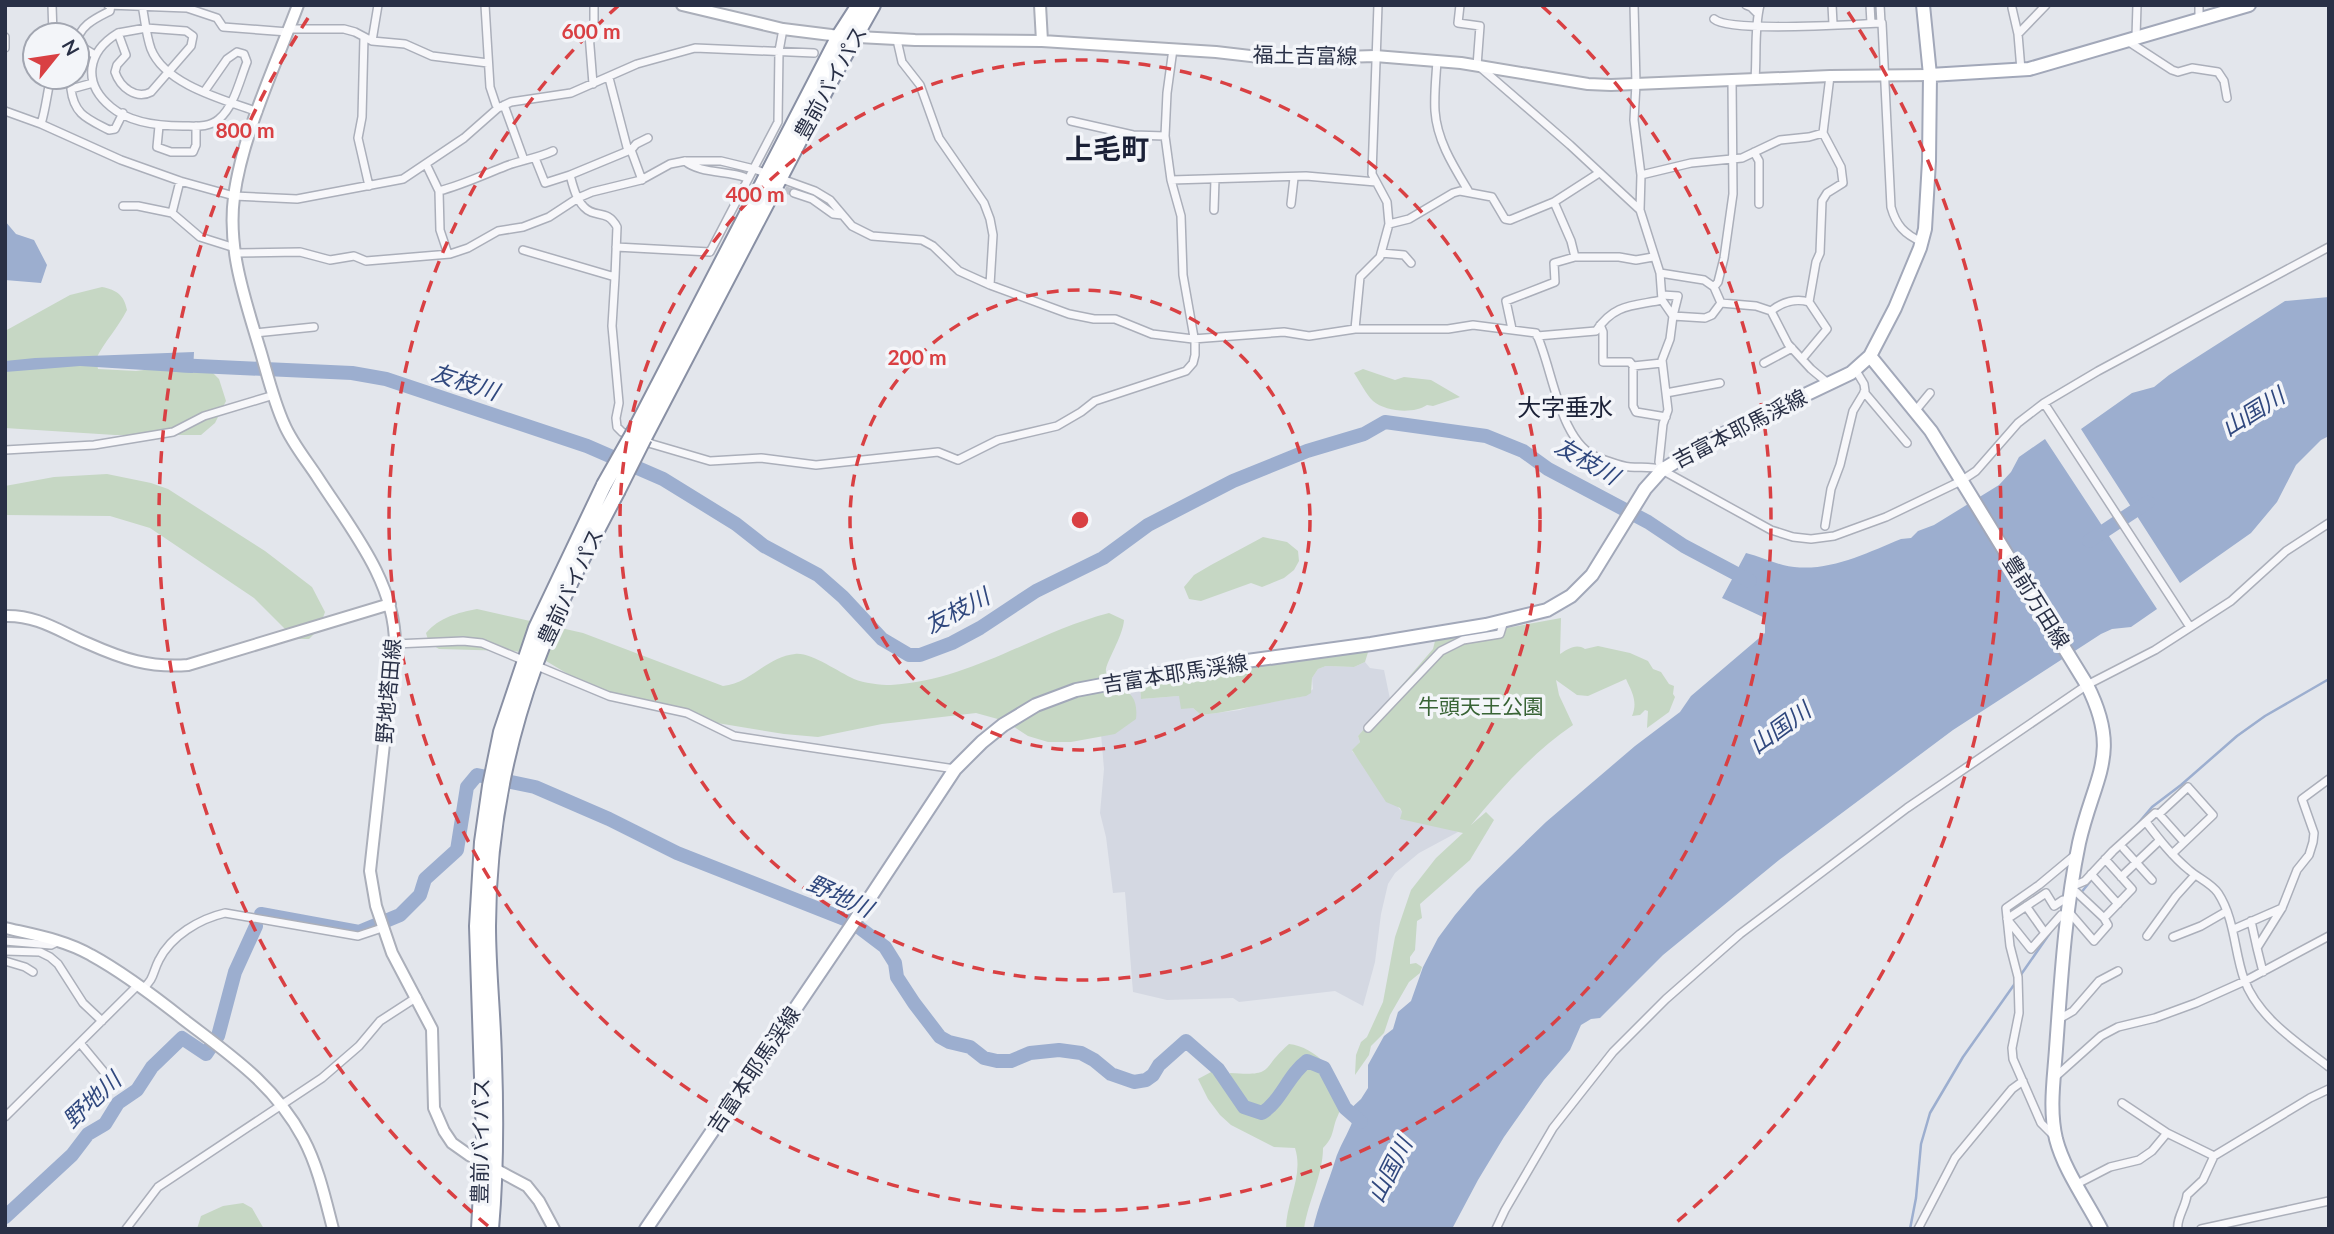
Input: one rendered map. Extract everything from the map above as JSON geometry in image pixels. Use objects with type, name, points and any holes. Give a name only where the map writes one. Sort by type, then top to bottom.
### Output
[{"type":"highway","name":"豊前バイパス","points":[[479,1229],[489,1165],[495,1084],[488,926],[489,884],[501,788],[530,662],[573,577],[610,489],[767,174],[839,36],[859,5]]},
{"type":"highway","name":"豊前バイパス","points":[[767,174],[832,78],[858,36],[873,5]]},
{"type":"highway","name":"豊前バイパス","points":[[489,1165],[491,1229]]},
{"type":"main road","name":"野地塔田線","points":[[298,5],[258,112],[234,196],[232,231],[244,296],[284,425],[360,543],[385,588],[390,604],[395,626],[395,645],[370,871],[382,928],[432,1030],[434,1108],[452,1143],[527,1186],[539,1200],[554,1229]]},
{"type":"main road","name":"福土吉富線","points":[[682,5],[783,29],[839,36],[897,40],[1042,41],[1278,59],[1375,56],[1478,66],[1588,84],[1930,75]]},
{"type":"main road","points":[[1040,5],[1042,41]]},
{"type":"main road","points":[[1870,356],[1895,308],[1925,229],[1930,75],[1923,5]]},
{"type":"main road","points":[[1930,75],[2021,70],[2249,5]]},
{"type":"main road","name":"吉富本耶馬渓線","points":[[646,1229],[955,769],[1003,725],[1036,705],[1076,690],[1181,670],[1371,644],[1540,613],[1563,601],[1586,582],[1604,558],[1644,489],[1662,470],[1715,438],[1829,384],[1855,369],[1870,356]]},
{"type":"main road","name":"豊前万田線","points":[[1870,356],[1916,410],[1963,484],[2085,682],[2103,723],[2104,758],[2078,853],[2067,913],[2053,1079],[2053,1116],[2060,1153],[2101,1229]]},
{"type":"main road","points":[[5,616],[22,615],[49,623],[87,643],[143,664],[162,667],[188,665],[390,604]]},
{"type":"main road","points":[[5,928],[59,941],[91,954],[141,987],[251,1070],[281,1104],[303,1139],[322,1182],[333,1229]]},
{"type":"street","points":[[95,55],[77,44],[78,36],[85,26],[110,11],[110,5],[187,8],[217,18],[223,27],[344,29],[372,41],[405,44],[432,56],[488,63]]},
{"type":"street","points":[[372,41],[378,5]]},
{"type":"street","points":[[485,5],[489,87],[496,105]]},
{"type":"street","points":[[593,85],[589,34],[594,21],[594,5]]},
{"type":"street","points":[[1355,330],[1360,277],[1380,257],[1389,224],[1387,202],[1373,174],[1378,5]]},
{"type":"street","points":[[1460,5],[1458,23],[1480,26],[1478,66],[1640,209]]},
{"type":"street","points":[[1634,5],[1634,120],[1641,175],[1640,209],[1660,273],[1662,298],[1673,316]]},
{"type":"street","points":[[1746,5],[1758,14]]},
{"type":"street","points":[[1755,79],[1758,53],[1756,26],[1760,5]]},
{"type":"street","points":[[1832,5],[1833,24]]},
{"type":"street","points":[[1870,5],[1871,23]]},
{"type":"street","points":[[1881,5],[1891,207],[1901,229],[1922,242]]},
{"type":"street","points":[[2018,34],[2046,5]]},
{"type":"street","points":[[2137,5],[2131,38],[2172,70],[2178,72],[2192,68],[2218,72],[2224,81],[2227,98]]},
{"type":"street","points":[[2199,5],[2199,19]]},
{"type":"street","points":[[142,6],[151,50],[169,72],[204,92],[258,112]]},
{"type":"street","points":[[2012,8],[2018,34],[2021,70]]},
{"type":"street","points":[[1714,19],[1719,23],[1756,26],[1881,23]]},
{"type":"street","points":[[118,33],[126,55],[117,65],[115,72],[124,86],[138,95],[151,92],[191,46],[192,36],[186,31],[146,28],[118,33],[106,40],[95,55],[91,70],[93,83],[99,94],[112,108],[159,126],[196,126],[216,122],[231,102],[247,62],[244,54],[237,52],[227,59],[204,92]]},
{"type":"street","points":[[616,247],[709,252],[767,174],[778,122],[779,51],[783,29]]},
{"type":"street","points":[[5,37],[5,48]]},
{"type":"street","points":[[364,37],[362,117],[358,138],[369,186]]},
{"type":"street","points":[[897,40],[902,62],[920,85],[939,138],[984,203],[993,234],[990,285]]},
{"type":"street","points":[[5,111],[121,160],[180,181],[234,196],[297,199],[403,178],[464,138],[498,108],[548,95],[571,93],[637,64],[695,48],[814,53]]},
{"type":"street","points":[[570,175],[584,208],[592,213],[606,214],[613,219],[617,227],[612,310],[619,403],[616,418],[617,427],[622,432],[710,461],[761,458],[816,465],[938,452],[958,460],[998,439],[1057,426],[1095,401],[1186,371],[1192,363],[1195,355],[1194,339],[1183,275],[1181,216],[1171,180],[1165,136],[1173,49]]},
{"type":"street","points":[[1437,61],[1435,112],[1438,132],[1446,153],[1469,192]]},
{"type":"street","points":[[1809,302],[1820,253],[1822,201],[1843,183],[1842,167],[1823,133],[1830,76]]},
{"type":"street","points":[[609,78],[629,150],[642,180]]},
{"type":"street","points":[[1714,287],[1718,282],[1724,258],[1733,194],[1732,80]]},
{"type":"street","points":[[93,83],[71,89],[72,102],[76,109],[83,116],[109,130],[115,128],[123,113]]},
{"type":"street","points":[[41,124],[47,106],[47,91]]},
{"type":"street","points":[[505,105],[524,160]]},
{"type":"street","points":[[1071,121],[1133,135],[1165,136]]},
{"type":"street","points":[[159,126],[157,147],[171,152],[193,152],[197,145],[196,126]]},
{"type":"street","points":[[1641,175],[1691,163],[1742,158],[1780,140],[1823,133]]},
{"type":"street","points":[[536,158],[545,183],[629,150],[648,138]]},
{"type":"street","points":[[439,191],[553,151]]},
{"type":"street","points":[[1754,152],[1759,161],[1759,204]]},
{"type":"street","points":[[685,160],[691,167],[730,172],[744,177]]},
{"type":"street","points":[[123,206],[138,206],[172,213],[200,237],[235,250],[300,252],[330,260],[354,256],[366,261],[448,254],[468,248],[498,231],[523,227],[549,217],[592,192],[642,180],[670,164],[685,160],[721,161],[815,191],[830,200],[852,226],[872,236],[922,240],[933,246],[959,271],[990,285],[1069,314],[1094,319],[1115,319],[1152,334],[1194,339],[1284,332],[1309,336],[1355,330],[1448,329],[1473,325],[1536,332],[1564,419],[1586,452],[1628,467],[1652,466],[1771,530],[1811,539],[1834,536],[1963,484],[2018,423],[2047,407],[2098,371],[2329,247]]},
{"type":"street","points":[[426,164],[439,191],[440,230],[448,254]]},
{"type":"street","points":[[1389,224],[1409,219],[1453,193],[1469,192],[1492,197],[1504,219],[1510,220],[1553,202],[1599,173]]},
{"type":"street","points":[[1171,180],[1306,176],[1376,183]]},
{"type":"street","points":[[1291,204],[1294,177]]},
{"type":"street","points":[[1214,179],[1214,210]]},
{"type":"street","points":[[172,213],[180,181]]},
{"type":"street","points":[[794,193],[812,199],[833,214],[842,215]]},
{"type":"street","points":[[1553,202],[1571,241],[1575,257]]},
{"type":"street","points":[[523,250],[615,277]]},
{"type":"street","points":[[1381,253],[1404,255],[1412,263]]},
{"type":"street","points":[[1512,329],[1506,301],[1555,282],[1553,262],[1575,257],[1619,257],[1636,260],[1653,257]]},
{"type":"street","points":[[1660,273],[1704,280],[1714,287],[1721,303]]},
{"type":"street","points":[[1537,336],[1596,331],[1611,313],[1678,296],[1662,363],[1668,410],[1659,462],[1662,470]]},
{"type":"street","points":[[1771,311],[1779,304],[1801,299],[1809,302],[1828,330],[1802,359]]},
{"type":"street","points":[[1721,303],[1756,306],[1771,311],[1791,348],[1829,384]]},
{"type":"street","points":[[1673,316],[1705,318],[1712,315],[1721,303]]},
{"type":"street","points":[[1600,325],[1603,332],[1603,362],[1630,362],[1633,366],[1633,406],[1636,412],[1665,418]]},
{"type":"street","points":[[255,333],[314,327]]},
{"type":"street","points":[[1764,363],[1791,348]]},
{"type":"street","points":[[1633,366],[1662,363]]},
{"type":"street","points":[[1825,526],[1831,489],[1840,465],[1853,411],[1864,392],[1864,384],[1855,369]]},
{"type":"street","points":[[1666,393],[1720,383]]},
{"type":"street","points":[[1864,392],[1907,443]]},
{"type":"street","points":[[1916,410],[1930,393]]},
{"type":"street","points":[[5,450],[94,445],[173,432],[204,415],[274,395]]},
{"type":"street","points":[[2047,407],[2190,627]]},
{"type":"street","points":[[1561,409],[1597,415]]},
{"type":"street","points":[[1496,1229],[1553,1128],[1613,1052],[1666,999],[1740,933],[1908,808],[2085,682],[2155,650],[2231,601],[2286,551],[2329,523]]},
{"type":"street","points":[[1368,728],[1441,651],[1463,640],[1500,634],[1504,621]]},
{"type":"street","points":[[395,645],[463,641],[482,643],[608,696],[687,713],[734,736],[955,769]]},
{"type":"street","points":[[2257,948],[2282,908],[2297,870],[2309,855],[2313,842],[2314,833],[2302,799],[2329,779]]},
{"type":"street","points":[[2007,919],[2046,893],[2054,906],[2067,913],[2094,941],[2108,925],[2071,887],[2085,880],[2155,813],[2159,814],[2188,787],[2213,815],[2172,854]]},
{"type":"street","points":[[2159,814],[2184,842]]},
{"type":"street","points":[[2146,822],[2172,854],[2195,875],[2216,889],[2234,929],[2245,981],[2263,1010],[2276,1025],[2329,1067]]},
{"type":"street","points":[[2122,877],[2160,840]]},
{"type":"street","points":[[2124,849],[2152,880]]},
{"type":"street","points":[[2056,1138],[2041,1123],[2013,1059],[2012,1048],[2019,1013],[2018,977],[2010,946],[2006,908],[2078,853]]},
{"type":"street","points":[[2104,918],[2132,889],[2105,859]]},
{"type":"street","points":[[2091,874],[2118,904]]},
{"type":"street","points":[[2147,936],[2195,875]]},
{"type":"street","points":[[2054,906],[2063,900],[2067,913]]},
{"type":"street","points":[[2026,905],[2045,933]]},
{"type":"street","points":[[2234,929],[2282,908]]},
{"type":"street","points":[[2173,937],[2201,926],[2227,911]]},
{"type":"street","points":[[5,1116],[102,1021],[141,987],[151,982],[158,960],[172,941],[186,930],[225,913],[358,936],[382,928]]},
{"type":"street","points":[[2007,919],[2031,950],[2067,913]]},
{"type":"street","points":[[2250,921],[2263,972]]},
{"type":"street","points":[[2053,1079],[2101,1036],[2118,1027],[2186,1007],[2245,981],[2329,936]]},
{"type":"street","points":[[5,941],[51,946],[59,941]]},
{"type":"street","points":[[5,951],[40,952],[50,957],[58,964],[83,1003],[102,1021]]},
{"type":"street","points":[[5,961],[33,972]]},
{"type":"street","points":[[2058,1019],[2073,1011],[2099,981],[2118,971]]},
{"type":"street","points":[[126,1229],[158,1187],[321,1078],[359,1045],[380,1021],[417,997]]},
{"type":"street","points":[[80,1044],[109,1078],[110,1084],[100,1098]]},
{"type":"street","points":[[1918,1229],[1955,1158],[2012,1089],[2023,1081]]},
{"type":"street","points":[[2178,1229],[2177,1223],[2187,1195],[2203,1181],[2214,1156],[2329,1089]]},
{"type":"street","points":[[2122,1103],[2167,1133],[2214,1156]]},
{"type":"street","points":[[2077,1184],[2110,1167],[2138,1160],[2152,1151],[2167,1133]]},
{"type":"street","points":[[2201,1229],[2329,1201]]},
{"type":"shaded area","points":[[1365,662],[1370,668],[1384,670],[1390,699],[1358,736],[1360,742],[1352,751],[1402,812],[1458,832],[1419,853],[1395,873],[1388,884],[1375,962],[1363,1006],[1335,991],[1239,1002],[1233,998],[1167,1000],[1133,992],[1125,892],[1113,893],[1100,813],[1104,769],[1100,722],[1108,692],[1140,684],[1141,699],[1179,696],[1201,715],[1305,696],[1313,689],[1312,678],[1318,669],[1326,666],[1354,667]]},
{"type":"green space","points":[[102,287],[119,294],[127,310],[96,359],[98,369],[136,371],[183,365],[209,369],[219,379],[226,401],[215,423],[201,435],[115,435],[5,428],[5,331],[70,295]]},
{"type":"green space","points":[[1363,369],[1395,380],[1404,377],[1431,380],[1460,397],[1415,410],[1385,408],[1370,398],[1354,373]]},
{"type":"green space","points":[[107,474],[168,489],[265,551],[312,587],[325,612],[319,629],[309,639],[295,639],[254,598],[150,528],[110,516],[5,515],[5,486],[54,477]]},
{"type":"green space","points":[[1263,537],[1287,542],[1298,551],[1299,561],[1294,570],[1284,578],[1262,587],[1251,583],[1201,601],[1189,599],[1184,587],[1194,575]]},
{"type":"green space","points":[[477,609],[583,633],[723,686],[742,681],[775,660],[795,654],[816,659],[862,682],[891,685],[920,682],[948,675],[1082,621],[1109,613],[1124,620],[1106,672],[1114,684],[1134,699],[1136,719],[1115,734],[1071,742],[1048,742],[1028,736],[1005,721],[976,713],[882,724],[818,737],[717,723],[626,700],[583,683],[536,655],[514,651],[439,649],[429,643],[426,633],[437,623],[456,614]]},
{"type":"green space","name":"牛頭天王公園","points":[[1561,618],[1560,654],[1575,647],[1585,649],[1598,646],[1630,653],[1648,661],[1653,669],[1661,672],[1669,684],[1674,686],[1675,697],[1669,712],[1647,728],[1648,711],[1632,716],[1634,702],[1626,679],[1588,696],[1577,695],[1556,680],[1559,695],[1573,725],[1531,759],[1506,784],[1471,825],[1486,812],[1494,820],[1470,860],[1420,904],[1422,918],[1417,921],[1415,950],[1410,957],[1410,964],[1416,963],[1422,967],[1420,973],[1409,982],[1390,1015],[1384,1033],[1371,1046],[1369,1055],[1355,1075],[1356,1055],[1383,1002],[1395,937],[1411,890],[1436,858],[1463,833],[1400,819],[1400,808],[1386,802],[1352,750],[1360,742],[1358,736],[1433,649],[1435,641]]},
{"type":"green space","points":[[1369,649],[1365,662],[1354,667],[1326,666],[1318,669],[1312,678],[1311,693],[1306,696],[1201,715],[1193,708],[1181,709],[1179,696],[1141,699],[1140,684]]},
{"type":"green space","points":[[1289,1044],[1309,1050],[1325,1064],[1337,1082],[1341,1102],[1331,1136],[1323,1148],[1321,1168],[1304,1229],[1286,1229],[1296,1179],[1295,1148],[1274,1147],[1231,1125],[1208,1099],[1198,1079],[1213,1071],[1231,1079],[1230,1073],[1261,1072]]},
{"type":"green space","points":[[243,1203],[252,1208],[264,1229],[197,1229],[201,1216],[223,1206]]},
{"type":"water","points":[[5,221],[16,234],[34,240],[47,265],[41,283],[5,280]]},
{"type":"water","points":[[2329,297],[2329,436],[2321,440],[2296,465],[2277,502],[2251,533],[2180,583],[2081,429],[2132,393],[2154,387],[2285,301]]},
{"type":"water","points":[[194,352],[193,373],[80,366],[5,372],[5,361]]},
{"type":"water","points":[[2045,439],[2157,609],[2131,627],[2112,629],[2101,634],[1953,730],[1779,860],[1663,955],[1600,1018],[1591,1019],[1581,1025],[1570,1050],[1544,1080],[1504,1137],[1452,1229],[1313,1229],[1337,1156],[1353,1120],[1347,1112],[1368,1088],[1368,1065],[1384,1036],[1393,1029],[1398,1012],[1411,1001],[1423,967],[1438,938],[1455,915],[1477,889],[1546,822],[1635,746],[1680,712],[1691,696],[1765,633],[1765,618],[1722,598],[1746,553],[1783,565],[1814,567],[1843,561],[1901,539],[1911,538],[1918,531],[1934,525],[1999,485],[2011,472],[2019,457]]},
{"type":"waterway","name":"友枝川","points":[[176,365],[352,373],[386,379],[587,446],[663,479],[736,524],[764,546],[818,575],[843,597],[882,639],[909,655],[920,655],[952,643],[980,628],[1036,591],[1103,558],[1148,525],[1233,481],[1307,451],[1364,434],[1385,422],[1486,436],[1523,451],[1548,469],[1648,522],[1684,546],[1750,581]]},
{"type":"waterway","name":"山国川","points":[[2089,541],[2148,502]]},
{"type":"waterway","points":[[2135,827],[2152,807],[2237,736],[2265,716],[2329,679]]},
{"type":"waterway","name":"野地川","points":[[261,914],[359,932],[400,915],[420,895],[425,879],[457,850],[467,787],[477,775],[535,787],[609,819],[677,853],[852,922],[885,947],[895,963],[897,977],[940,1037],[970,1047],[984,1058],[1011,1061],[1030,1053],[1059,1050],[1081,1053],[1111,1074],[1134,1082],[1146,1080],[1153,1075],[1159,1065],[1186,1041],[1218,1069],[1244,1107],[1262,1113],[1307,1061],[1324,1068],[1345,1108],[1361,1122]]},
{"type":"waterway","points":[[2080,894],[2093,878]]},
{"type":"waterway","name":"野地川","points":[[218,1036],[235,972],[256,926]]},
{"type":"waterway","points":[[2020,976],[2050,933]]},
{"type":"waterway","points":[[1910,1229],[1921,1144],[1930,1113],[1963,1057],[2016,982]]},
{"type":"waterway","name":"野地川","points":[[5,1217],[72,1155],[88,1134],[105,1124],[118,1103],[137,1090],[152,1067],[182,1038],[206,1054],[210,1048]]},
{"type":"tunnel","points":[[775,186],[794,193]]},
{"type":"district","name":"上毛町","points":[[1107,149]]},
{"type":"district","name":"大字垂水","points":[[1565,408]]}]
